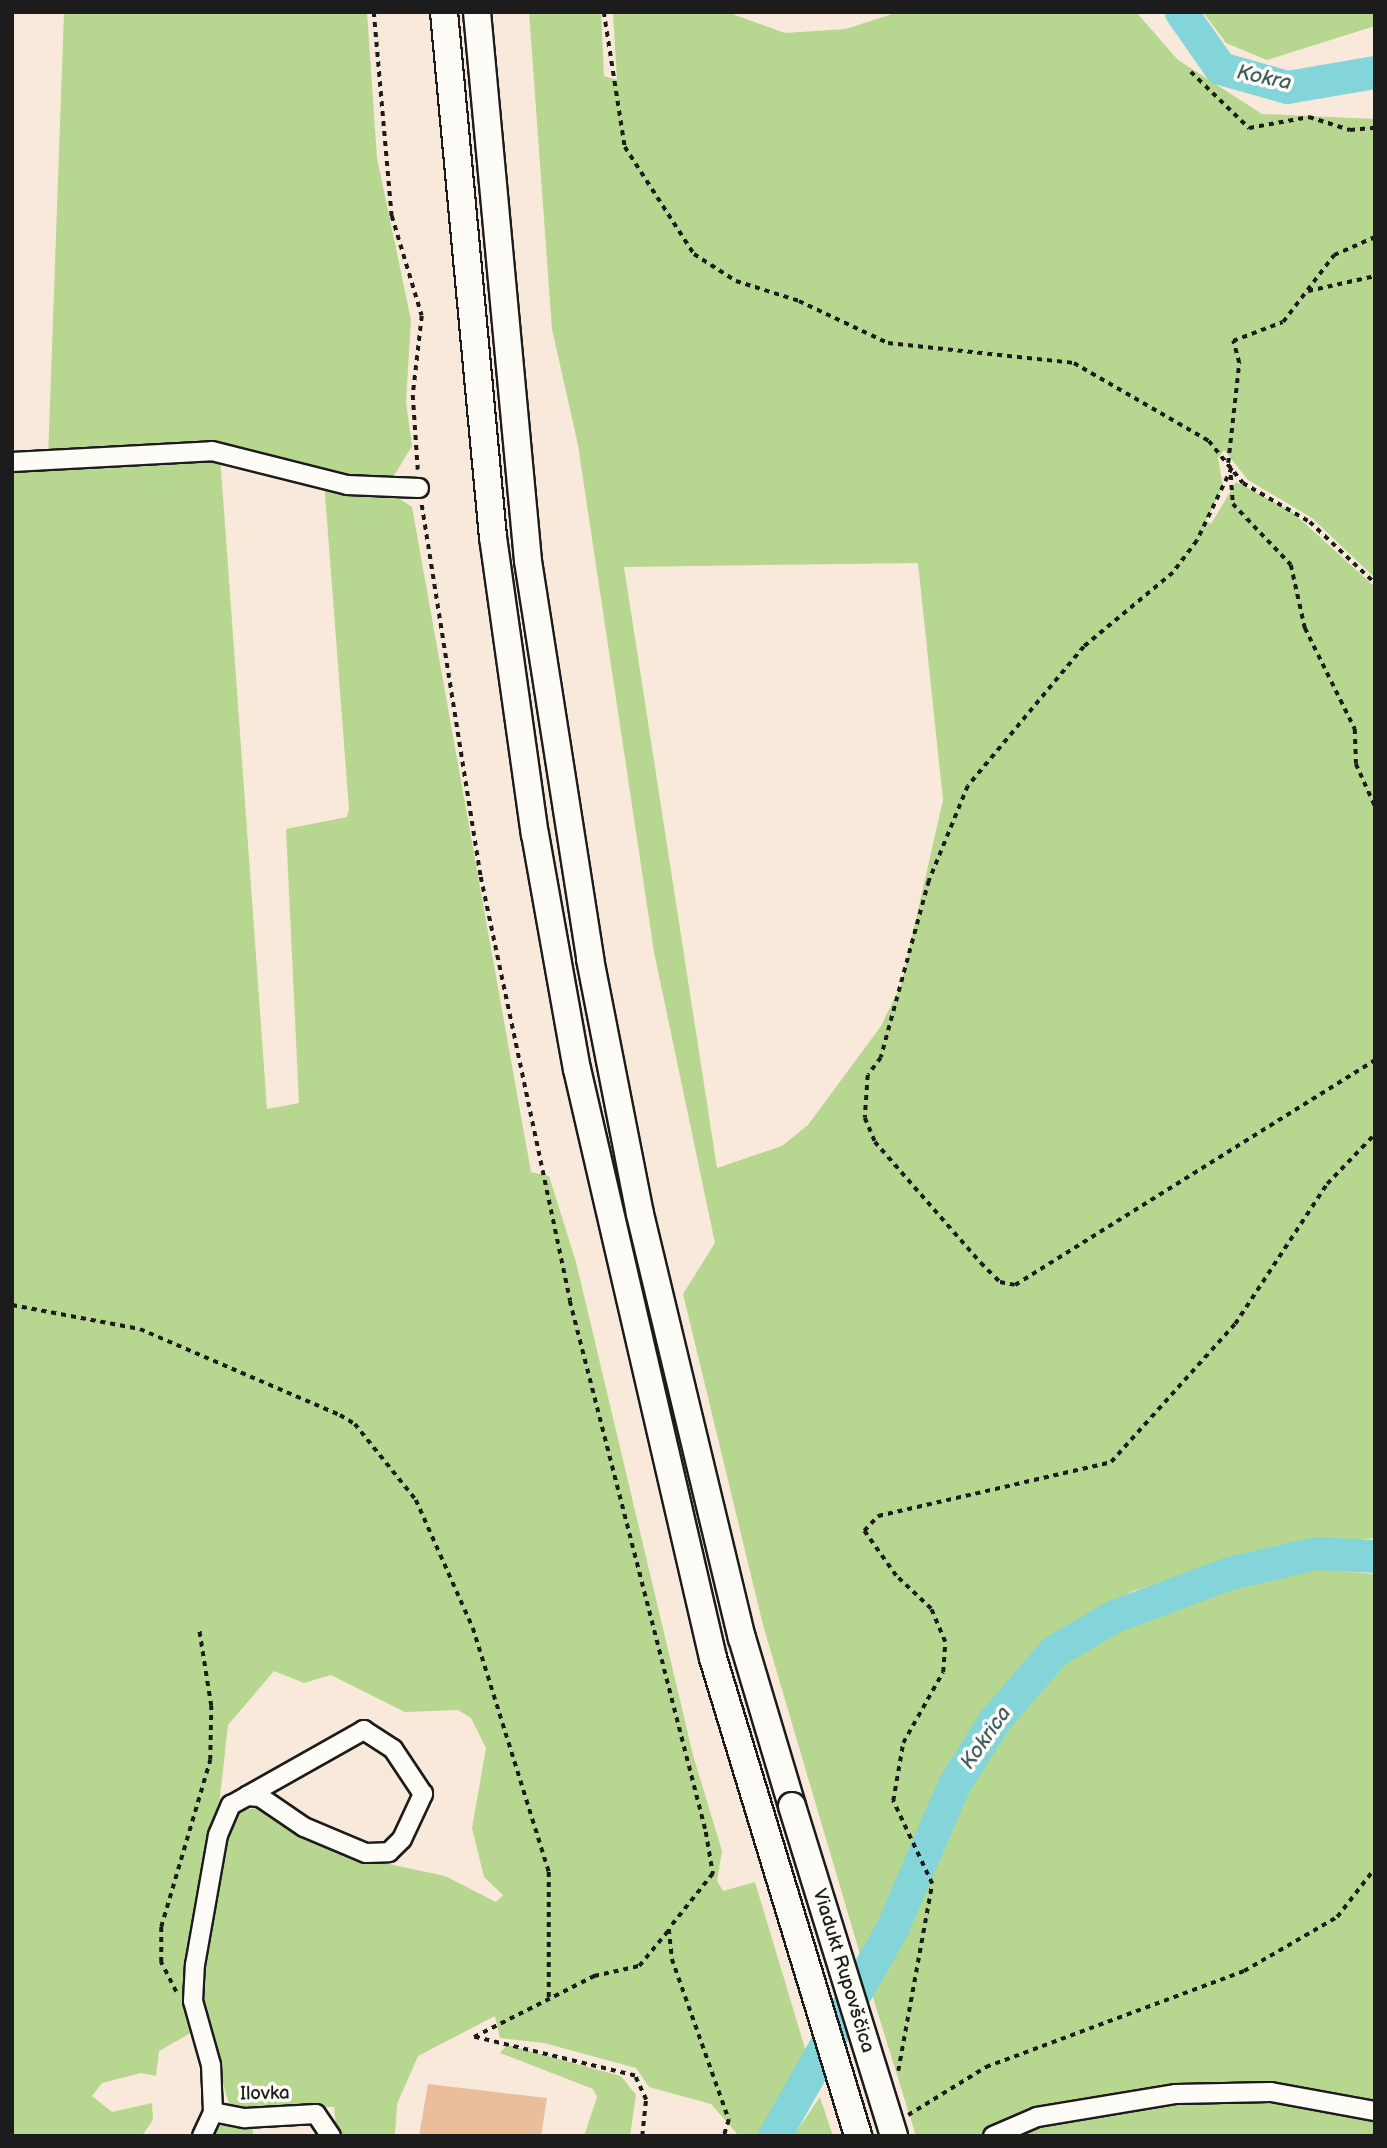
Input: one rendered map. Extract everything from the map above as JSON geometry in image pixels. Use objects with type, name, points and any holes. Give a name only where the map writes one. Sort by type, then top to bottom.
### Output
[{"type":"highway","name":"Viadukt Rupovščica","points":[[444,12],[476,395],[539,860],[644,1378],[767,1843],[858,2136]]},
{"type":"highway","name":"Viadukt Rupovščica","points":[[477,12],[527,548],[590,959],[640,1214],[742,1638],[894,2136]]},
{"type":"street","points":[[12,462],[212,451],[347,485],[419,488]]},
{"type":"street","points":[[213,2112],[211,2065],[193,2001],[195,1965],[218,1835],[231,1805],[364,1730],[393,1749],[423,1794],[402,1839],[389,1852],[366,1853],[247,1796]]},
{"type":"street","points":[[993,2136],[1037,2117],[1176,2094],[1271,2092],[1375,2111]]},
{"type":"street","name":"Ilovka","points":[[202,2136],[213,2112],[245,2118],[316,2113],[331,2136]]},
{"type":"path","points":[[374,12],[392,216],[422,316],[412,396],[419,488],[481,877],[570,1301],[706,1832],[713,1874],[639,1966],[594,1976],[474,2036],[635,2076],[646,2100],[642,2136]]},
{"type":"path","points":[[604,12],[625,148],[694,254],[736,281],[799,301],[888,343],[1074,363],[1187,427],[1228,463],[1243,482],[1310,522],[1375,583]]},
{"type":"path","points":[[1191,72],[1249,128],[1309,117],[1350,130],[1375,128]]},
{"type":"path","points":[[1228,463],[1239,363],[1233,341],[1283,322],[1334,255],[1375,237]]},
{"type":"path","points":[[1306,291],[1375,276]]},
{"type":"path","points":[[1232,469],[1233,504],[1291,565],[1305,628],[1355,729],[1356,764],[1375,806]]},
{"type":"path","points":[[1232,469],[1197,541],[1173,573],[1084,647],[968,786],[929,881],[881,1058],[868,1075],[865,1118],[875,1142],[981,1263],[1000,1282],[1015,1285],[1375,1060]]},
{"type":"path","points":[[898,2080],[932,1884],[893,1801],[903,1743],[943,1672],[945,1642],[932,1609],[896,1576],[864,1531],[878,1516],[1111,1462],[1234,1324],[1327,1184],[1375,1134]]},
{"type":"path","points":[[12,1305],[141,1329],[340,1415],[355,1424],[416,1500],[473,1628],[549,1872],[549,1998]]},
{"type":"path","points":[[178,1997],[162,1962],[161,1927],[210,1760],[211,1706],[199,1630]]},
{"type":"path","points":[[900,2105],[903,2119],[986,2067],[1244,1971],[1337,1917],[1375,1868]]},
{"type":"path","points":[[669,1929],[676,1972],[729,2120],[724,2136]]},
{"type":"green space","points":[[64,12],[367,12],[377,158],[411,320],[406,402],[412,446],[392,479],[366,484],[260,455],[48,459]]},
{"type":"green space","points":[[529,12],[601,12],[604,76],[617,80],[613,12],[727,12],[785,33],[846,29],[898,12],[1136,12],[1178,60],[1262,114],[1375,119],[1375,578],[1312,518],[1248,480],[1224,450],[1218,458],[1223,486],[1206,521],[1211,524],[1236,482],[1291,511],[1375,587],[1375,1538],[1266,1549],[1133,1591],[1090,1613],[1048,1649],[972,1743],[862,1961],[763,1625],[683,1294],[715,1243],[654,952],[578,445],[552,329]],"holes":[[[918,563],[943,800],[901,985],[881,1026],[808,1125],[782,1146],[717,1168],[624,567]]]},
{"type":"green space","points":[[1203,12],[1375,12],[1375,26],[1267,60],[1226,43]]},
{"type":"green space","points":[[220,455],[267,1109],[299,1103],[286,829],[347,817],[349,809],[324,481],[391,493],[412,507],[531,1172],[549,1176],[576,1262],[693,1755],[722,1851],[717,1881],[723,1891],[755,1882],[807,2055],[758,2136],[739,2136],[711,2104],[649,2087],[636,2068],[544,2043],[500,2038],[495,2016],[418,2056],[397,2104],[395,2136],[337,2136],[334,2107],[230,2107],[198,2002],[225,1829],[239,1811],[261,1807],[347,1855],[445,1876],[496,1902],[503,1895],[484,1877],[472,1828],[486,1748],[471,1718],[458,1710],[405,1712],[331,1675],[304,1683],[274,1671],[228,1725],[194,2031],[159,2051],[156,2076],[141,2073],[102,2083],[92,2096],[112,2112],[152,2103],[153,2120],[142,2136],[12,2136],[12,465]]},
{"type":"green space","points":[[1313,1569],[1375,1574],[1375,2102],[1275,2084],[1213,2084],[1053,2106],[977,2136],[916,2136],[870,1988],[921,1881],[931,1843],[1000,1725],[1057,1657],[1076,1644],[1233,1580]]},
{"type":"green space","points":[[507,2045],[621,2076],[636,2095],[630,2136],[584,2136],[597,2097],[593,2089],[500,2053]]},
{"type":"green space","points":[[820,2097],[833,2136],[793,2136],[798,2129]]},
{"type":"green space","points":[[1207,2100],[1345,2108],[1375,2122],[1375,2136],[1013,2136],[1050,2122]]},
{"type":"green space","points":[[227,2120],[250,2122],[254,2136],[206,2136]]},
{"type":"building","points":[[428,2084],[547,2098],[541,2136],[419,2136]]},
{"type":"waterway","name":"Kokra","points":[[1181,12],[1220,68],[1287,87],[1375,72]]},
{"type":"waterway","name":"Kokrica","points":[[774,2136],[892,1928],[954,1784],[994,1721],[1054,1651],[1114,1616],[1229,1573],[1316,1553],[1375,1556]]}]
